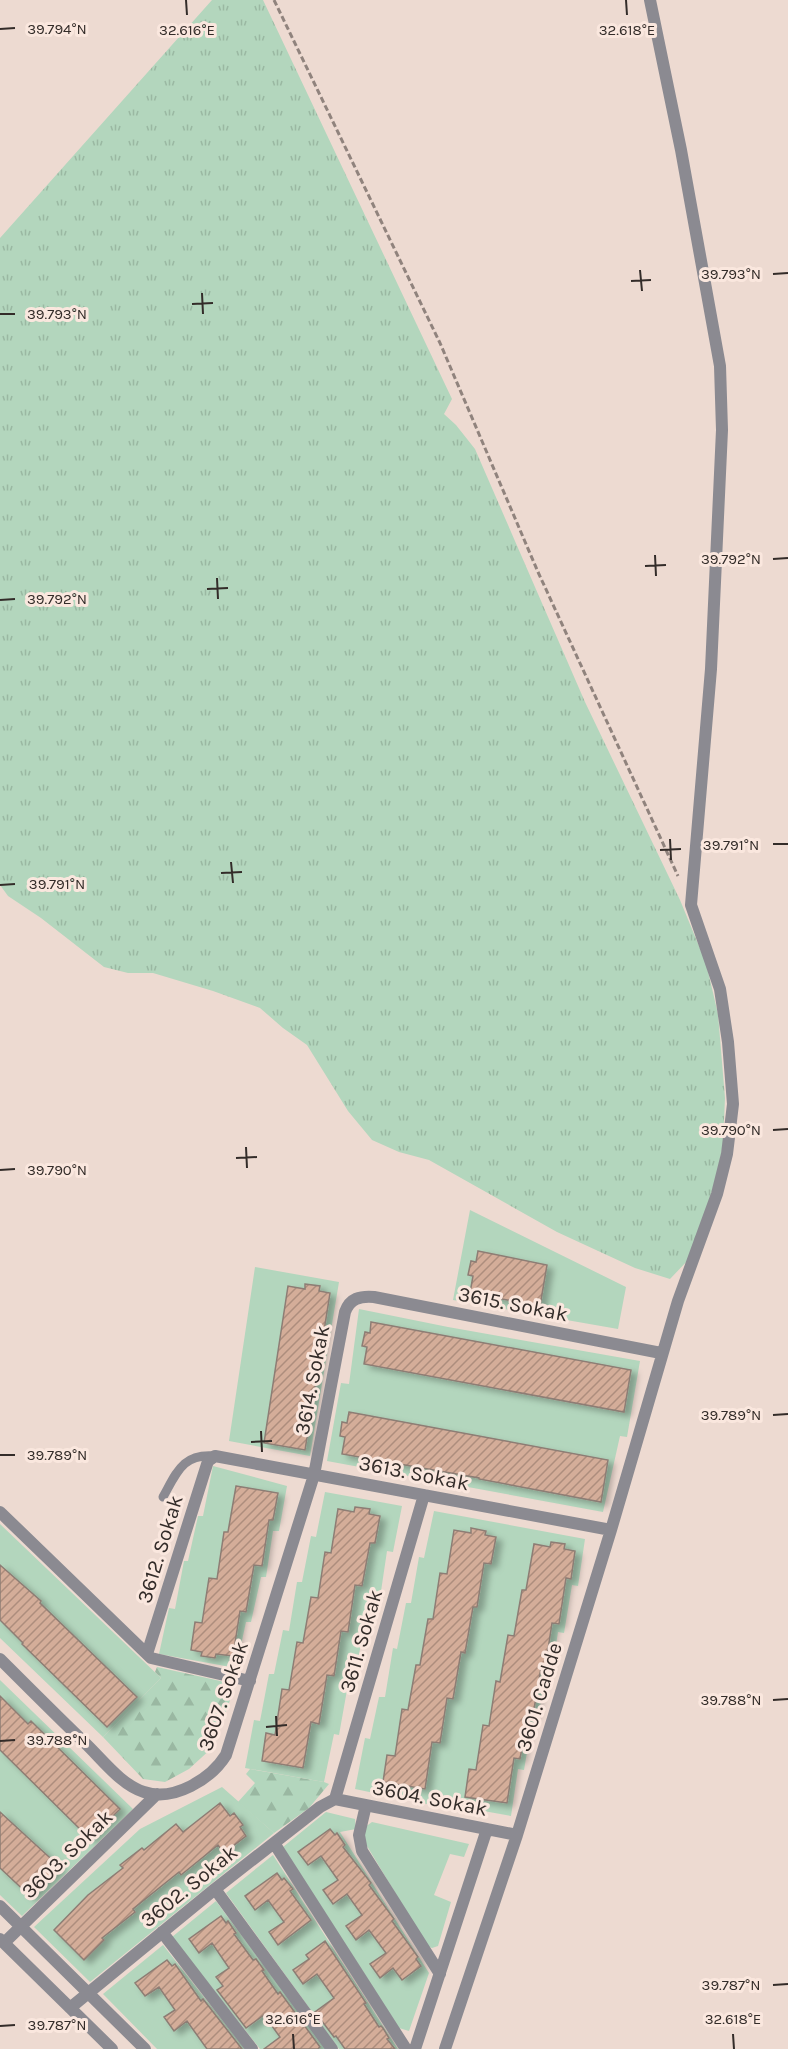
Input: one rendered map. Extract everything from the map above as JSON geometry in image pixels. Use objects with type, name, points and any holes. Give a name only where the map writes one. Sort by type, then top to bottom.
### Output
[{"type":"street","name":"3601. Cadde","points":[[445,2049],[517,1835],[611,1530],[661,1353],[704,1234],[728,1154],[733,1104],[728,1042],[720,989],[691,905],[711,669],[722,430],[720,366],[651,0]]},
{"type":"street","name":"3615. Sokak","points":[[357,1298],[374,1297],[661,1353]]},
{"type":"street","name":"3614. Sokak","points":[[314,1475],[345,1312],[351,1301],[357,1298]]},
{"type":"street","name":"3613. Sokak","points":[[213,1457],[611,1530]]},
{"type":"street","name":"3612. Sokak","points":[[147,1654],[206,1465],[213,1457]]},
{"type":"street","name":"3607. Sokak","points":[[157,1794],[186,1788],[210,1774],[220,1765],[226,1755],[314,1475]]},
{"type":"street","name":"3611. Sokak","points":[[336,1798],[424,1495]]},
{"type":"street","points":[[0,1512],[151,1658],[250,1681]]},
{"type":"street","points":[[0,1659],[122,1779],[134,1788],[146,1793],[157,1794]]},
{"type":"street","name":"3603. Sokak","points":[[2,1941],[21,1926],[157,1794]]},
{"type":"street","name":"3604. Sokak","points":[[336,1798],[517,1835]]},
{"type":"street","name":"3602. Sokak","points":[[70,2008],[215,1889],[320,1807],[336,1798]]},
{"type":"street","points":[[366,1805],[359,1835],[362,1851],[440,1974]]},
{"type":"street","points":[[415,2049],[487,1829]]},
{"type":"street","points":[[274,1843],[406,2049]]},
{"type":"street","points":[[215,1889],[332,2049]]},
{"type":"street","points":[[0,1906],[145,2049]]},
{"type":"street","points":[[162,1932],[252,2049]]},
{"type":"street","points":[[2,1941],[112,2049]]},
{"type":"lane","points":[[163,1497],[178,1470],[190,1458],[203,1455],[213,1457]]},
{"type":"path","points":[[274,0],[440,343],[538,572],[680,879]]},
{"type":"green space","points":[[212,0],[263,0],[452,399],[444,414],[475,449],[585,702],[680,900],[706,963],[718,1014],[725,1098],[723,1143],[718,1172],[691,1257],[670,1279],[635,1268],[557,1232],[429,1160],[399,1152],[372,1140],[348,1111],[307,1045],[260,1008],[153,973],[128,973],[104,967],[41,918],[8,896],[0,885],[0,238]]},
{"type":"green space","points":[[470,1210],[626,1287],[618,1329],[453,1300]]},
{"type":"green space","points":[[255,1267],[339,1282],[310,1456],[229,1441]]},
{"type":"green space","points":[[359,1309],[640,1361],[627,1437],[620,1436],[603,1512],[327,1461],[341,1383],[349,1384]]},
{"type":"green space","points":[[213,1466],[287,1486],[279,1531],[273,1531],[266,1577],[261,1577],[251,1622],[246,1622],[236,1668],[159,1654],[169,1608],[175,1609],[184,1561],[188,1561],[198,1516],[203,1516]]},
{"type":"green space","points":[[325,1492],[402,1506],[393,1552],[387,1551],[380,1598],[374,1597],[366,1644],[361,1644],[352,1690],[347,1690],[339,1735],[334,1734],[324,1782],[245,1768],[254,1720],[260,1721],[269,1674],[274,1674],[283,1630],[289,1631],[297,1582],[302,1582],[311,1536],[316,1537]]},
{"type":"green space","points":[[434,1511],[585,1539],[578,1586],[572,1585],[564,1633],[558,1632],[551,1678],[545,1677],[537,1723],[532,1723],[524,1770],[518,1769],[511,1816],[433,1802],[432,1805],[355,1789],[365,1738],[370,1739],[379,1697],[385,1697],[393,1648],[397,1649],[406,1603],[411,1603],[419,1557],[424,1558]]},
{"type":"green space","points":[[0,1524],[161,1678],[103,1737],[0,1638]]},
{"type":"green space","points":[[157,1667],[225,1682],[231,1686],[233,1692],[213,1747],[189,1769],[165,1782],[143,1779],[103,1737],[161,1678],[155,1672]]},
{"type":"green space","points":[[0,1680],[133,1809],[22,1916],[0,1895]]},
{"type":"green space","points":[[250,1769],[329,1784],[309,1808],[274,1833],[238,1802],[255,1783],[246,1774]]},
{"type":"green space","points":[[222,1787],[274,1833],[90,1982],[34,1927],[140,1829]]},
{"type":"green space","points":[[326,1812],[355,1819],[356,1829],[340,1832],[429,1973],[409,2031],[399,2028],[283,1847]]},
{"type":"green space","points":[[372,1822],[469,1844],[464,1857],[450,1854],[434,1895],[451,1902],[438,1946],[432,1948],[427,1946],[364,1841],[365,1827]]},
{"type":"green space","points":[[273,1855],[398,2049],[339,2049],[226,1893]]},
{"type":"green space","points":[[216,1901],[326,2049],[260,2049],[172,1937]]},
{"type":"green space","points":[[163,1945],[245,2049],[157,2049],[103,1994]]},
{"type":"building","points":[[478,1251],[547,1265],[540,1306],[470,1293],[473,1276],[468,1275],[471,1261],[476,1262]]},
{"type":"building","points":[[305,1284],[320,1286],[319,1291],[330,1293],[305,1450],[264,1443],[288,1286],[305,1289]]},
{"type":"building","points":[[371,1322],[631,1370],[624,1412],[364,1364],[367,1347],[362,1346],[365,1332],[370,1333]]},
{"type":"building","points":[[349,1412],[608,1460],[601,1502],[342,1454],[345,1437],[340,1436],[342,1422],[347,1423]]},
{"type":"building","points":[[236,1486],[278,1493],[273,1520],[269,1520],[262,1566],[254,1565],[246,1612],[240,1611],[233,1656],[216,1654],[215,1658],[201,1656],[202,1652],[191,1650],[195,1622],[202,1623],[209,1578],[217,1579],[224,1532],[228,1532]]},
{"type":"building","points":[[355,1507],[370,1509],[369,1514],[380,1516],[375,1543],[370,1543],[362,1586],[355,1585],[348,1632],[341,1631],[334,1676],[327,1675],[319,1724],[311,1722],[303,1768],[262,1761],[266,1733],[275,1735],[282,1689],[289,1690],[297,1642],[303,1643],[311,1597],[318,1598],[325,1552],[331,1553],[338,1509],[354,1512]]},
{"type":"building","points":[[471,1528],[486,1531],[485,1535],[496,1537],[491,1564],[484,1563],[477,1607],[473,1607],[465,1653],[461,1652],[453,1699],[447,1698],[440,1743],[432,1742],[425,1789],[383,1782],[387,1755],[395,1756],[402,1709],[408,1710],[416,1665],[420,1665],[428,1619],[433,1619],[440,1573],[447,1574],[454,1530],[471,1533]]},
{"type":"building","points":[[551,1542],[565,1544],[564,1549],[575,1551],[571,1579],[566,1578],[559,1624],[552,1623],[545,1669],[541,1668],[533,1715],[528,1714],[520,1759],[514,1758],[507,1803],[465,1797],[469,1769],[476,1770],[483,1725],[489,1726],[496,1681],[500,1682],[508,1635],[514,1636],[522,1590],[526,1590],[534,1544],[550,1547]]},
{"type":"building","points":[[0,1565],[41,1601],[40,1603],[137,1697],[107,1727],[0,1620]]},
{"type":"building","points":[[0,1696],[28,1724],[31,1721],[120,1809],[90,1839],[0,1750]]},
{"type":"building","points":[[220,1803],[230,1816],[234,1813],[243,1825],[240,1827],[246,1836],[224,1853],[218,1845],[181,1875],[179,1872],[133,1909],[135,1912],[102,1938],[104,1940],[84,1960],[54,1930],[88,1895],[123,1868],[120,1865],[142,1848],[144,1850],[176,1824],[183,1832]]},
{"type":"building","points":[[0,1812],[60,1867],[31,1897],[0,1868]]},
{"type":"building","points":[[330,1829],[335,1835],[337,1833],[345,1845],[343,1847],[371,1883],[369,1885],[418,1957],[416,1959],[421,1966],[402,1980],[393,1968],[380,1978],[370,1964],[386,1953],[369,1930],[356,1940],[346,1926],[362,1915],[347,1894],[333,1904],[323,1890],[338,1880],[321,1856],[308,1865],[298,1852]]},
{"type":"building","points":[[277,1873],[293,1889],[290,1891],[311,1920],[278,1945],[269,1932],[284,1922],[268,1900],[255,1910],[245,1896]]},
{"type":"building","points":[[221,1916],[226,1923],[228,1921],[236,1933],[234,1934],[253,1960],[256,1959],[278,1994],[280,1992],[320,2047],[318,2049],[264,2049],[280,2037],[264,2015],[246,2028],[217,1990],[223,1986],[216,1977],[229,1968],[212,1943],[199,1953],[189,1939]]},
{"type":"building","points":[[325,1941],[395,2049],[345,2049],[315,2012],[334,1998],[317,1974],[303,1984],[293,1970],[309,1959],[306,1955]]},
{"type":"building","points":[[167,1960],[172,1966],[175,1964],[201,2001],[203,1999],[242,2049],[207,2049],[187,2021],[174,2031],[164,2017],[175,2010],[159,1987],[145,1996],[135,1983]]}]
